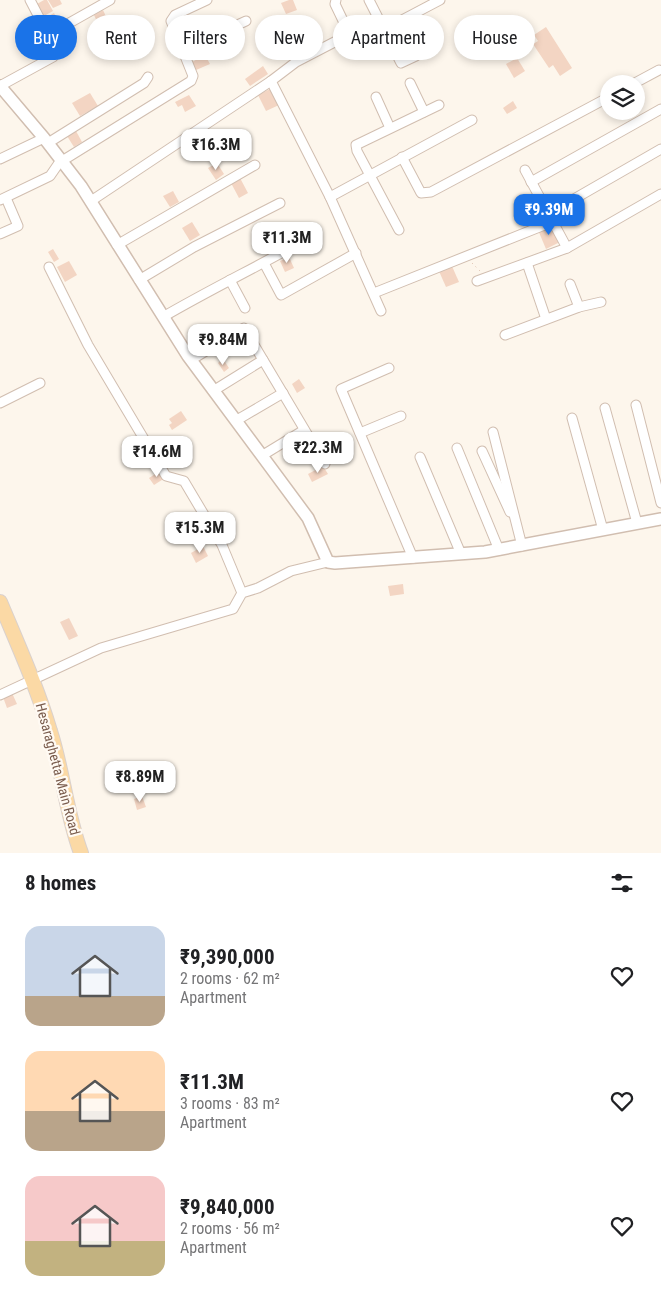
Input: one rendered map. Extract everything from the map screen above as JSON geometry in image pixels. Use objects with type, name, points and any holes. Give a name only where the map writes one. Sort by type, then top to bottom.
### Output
[{"type":"main road","name":"Hesaraghetta Main Road","points":[[0,602],[32,679],[51,732],[74,833],[81,853]]},
{"type":"street","points":[[31,0],[38,15]]},
{"type":"street","points":[[77,19],[110,0]]},
{"type":"street","points":[[176,15],[207,0]]},
{"type":"street","points":[[336,0],[335,4],[340,15]]},
{"type":"street","points":[[369,0],[377,15]]},
{"type":"street","points":[[412,15],[440,0]]},
{"type":"street","points":[[90,201],[271,81],[296,62],[333,42]]},
{"type":"street","points":[[46,60],[0,86],[46,140],[90,201],[191,360],[308,518],[328,562]]},
{"type":"street","points":[[0,234],[18,226],[3,199],[50,176],[61,160],[192,81],[193,76],[187,60]]},
{"type":"street","points":[[645,78],[659,70]]},
{"type":"street","points":[[0,159],[46,140],[144,83],[148,77]]},
{"type":"street","points":[[271,81],[330,197],[381,311]]},
{"type":"street","points":[[410,83],[424,112]]},
{"type":"street","points":[[376,97],[390,128]]},
{"type":"street","points":[[402,157],[421,193],[431,192],[600,102]]},
{"type":"street","points":[[399,230],[369,175],[356,145],[439,105]]},
{"type":"street","points":[[531,182],[661,109]]},
{"type":"street","points":[[330,197],[472,120]]},
{"type":"street","points":[[374,293],[550,218],[661,149]]},
{"type":"street","points":[[117,245],[255,165]]},
{"type":"street","points":[[525,170],[567,248]]},
{"type":"street","points":[[477,281],[567,248],[661,194]]},
{"type":"street","points":[[139,280],[194,248],[280,203]]},
{"type":"street","points":[[163,318],[310,237]]},
{"type":"street","points":[[264,263],[280,295],[356,253]]},
{"type":"street","points":[[526,263],[546,319]]},
{"type":"street","points":[[49,267],[88,345],[166,476],[184,480],[222,545],[242,593]]},
{"type":"street","points":[[230,280],[245,308]]},
{"type":"street","points":[[570,284],[579,307]]},
{"type":"street","points":[[505,335],[579,307],[601,302]]},
{"type":"street","points":[[191,360],[242,328],[325,464]]},
{"type":"street","points":[[214,391],[263,360]]},
{"type":"street","points":[[389,368],[341,389],[413,558]]},
{"type":"street","points":[[0,403],[40,383]]},
{"type":"street","points":[[237,420],[283,393]]},
{"type":"street","points":[[636,405],[661,503]]},
{"type":"street","points":[[605,408],[637,523]]},
{"type":"street","points":[[360,433],[401,416]]},
{"type":"street","points":[[572,418],[603,530]]},
{"type":"street","points":[[263,455],[304,430]]},
{"type":"street","points":[[494,432],[522,546]]},
{"type":"street","points":[[457,448],[499,550]]},
{"type":"street","points":[[482,451],[508,510],[514,516]]},
{"type":"street","points":[[420,457],[461,554]]},
{"type":"street","points":[[0,695],[101,648],[233,609],[242,593],[258,588],[291,570],[328,562],[413,558],[499,550],[661,519]]},
{"type":"path","points":[[466,255],[478,270],[489,277]]},
{"type":"building","points":[[47,0],[53,11],[43,15],[37,4]]},
{"type":"building","points":[[48,0],[60,0],[62,4],[53,8]]},
{"type":"building","points":[[293,0],[297,10],[286,14],[281,3]]},
{"type":"building","points":[[103,10],[105,15],[94,15]]},
{"type":"building","points":[[546,27],[572,68],[560,76],[553,65],[549,68],[535,47],[535,43],[538,41],[535,34]]},
{"type":"building","points":[[196,60],[208,60],[210,64],[196,70],[192,62]]},
{"type":"building","points":[[513,60],[518,60],[525,71],[514,78],[506,64]]},
{"type":"building","points":[[263,66],[268,74],[250,86],[245,79]]},
{"type":"building","points":[[270,89],[279,105],[266,111],[258,95]]},
{"type":"building","points":[[90,93],[98,106],[80,116],[72,103]]},
{"type":"building","points":[[189,95],[196,106],[185,112],[182,105],[178,107],[175,102]]},
{"type":"building","points":[[513,101],[517,108],[507,114],[503,108]]},
{"type":"building","points":[[76,131],[82,142],[74,147],[67,136]]},
{"type":"building","points":[[217,163],[224,174],[216,180],[208,168]]},
{"type":"building","points":[[240,178],[248,193],[239,198],[231,183]]},
{"type":"building","points":[[173,191],[179,202],[170,207],[163,196]]},
{"type":"building","points":[[192,222],[200,235],[190,241],[182,228]]},
{"type":"building","points":[[551,223],[560,242],[546,249],[538,230]]},
{"type":"building","points":[[53,249],[59,259],[54,262],[48,252]]},
{"type":"building","points":[[289,257],[294,268],[285,272],[280,261]]},
{"type":"building","points":[[69,261],[77,275],[65,282],[57,267]]},
{"type":"building","points":[[451,264],[459,282],[446,287],[438,269]]},
{"type":"building","points":[[223,359],[229,368],[224,372],[218,363]]},
{"type":"building","points":[[299,379],[305,388],[297,393],[292,384]]},
{"type":"building","points":[[181,411],[187,420],[172,430],[169,425],[172,423],[169,419]]},
{"type":"building","points":[[323,466],[328,474],[312,482],[308,474]]},
{"type":"building","points":[[160,471],[165,478],[154,485],[149,478]]},
{"type":"building","points":[[203,546],[208,556],[196,563],[191,553]]},
{"type":"building","points":[[403,584],[404,594],[390,596],[388,586]]},
{"type":"building","points":[[69,618],[78,636],[69,640],[60,622]]},
{"type":"building","points":[[12,693],[17,704],[7,708],[3,697]]},
{"type":"building","points":[[142,796],[146,807],[137,810],[134,799]]}]
